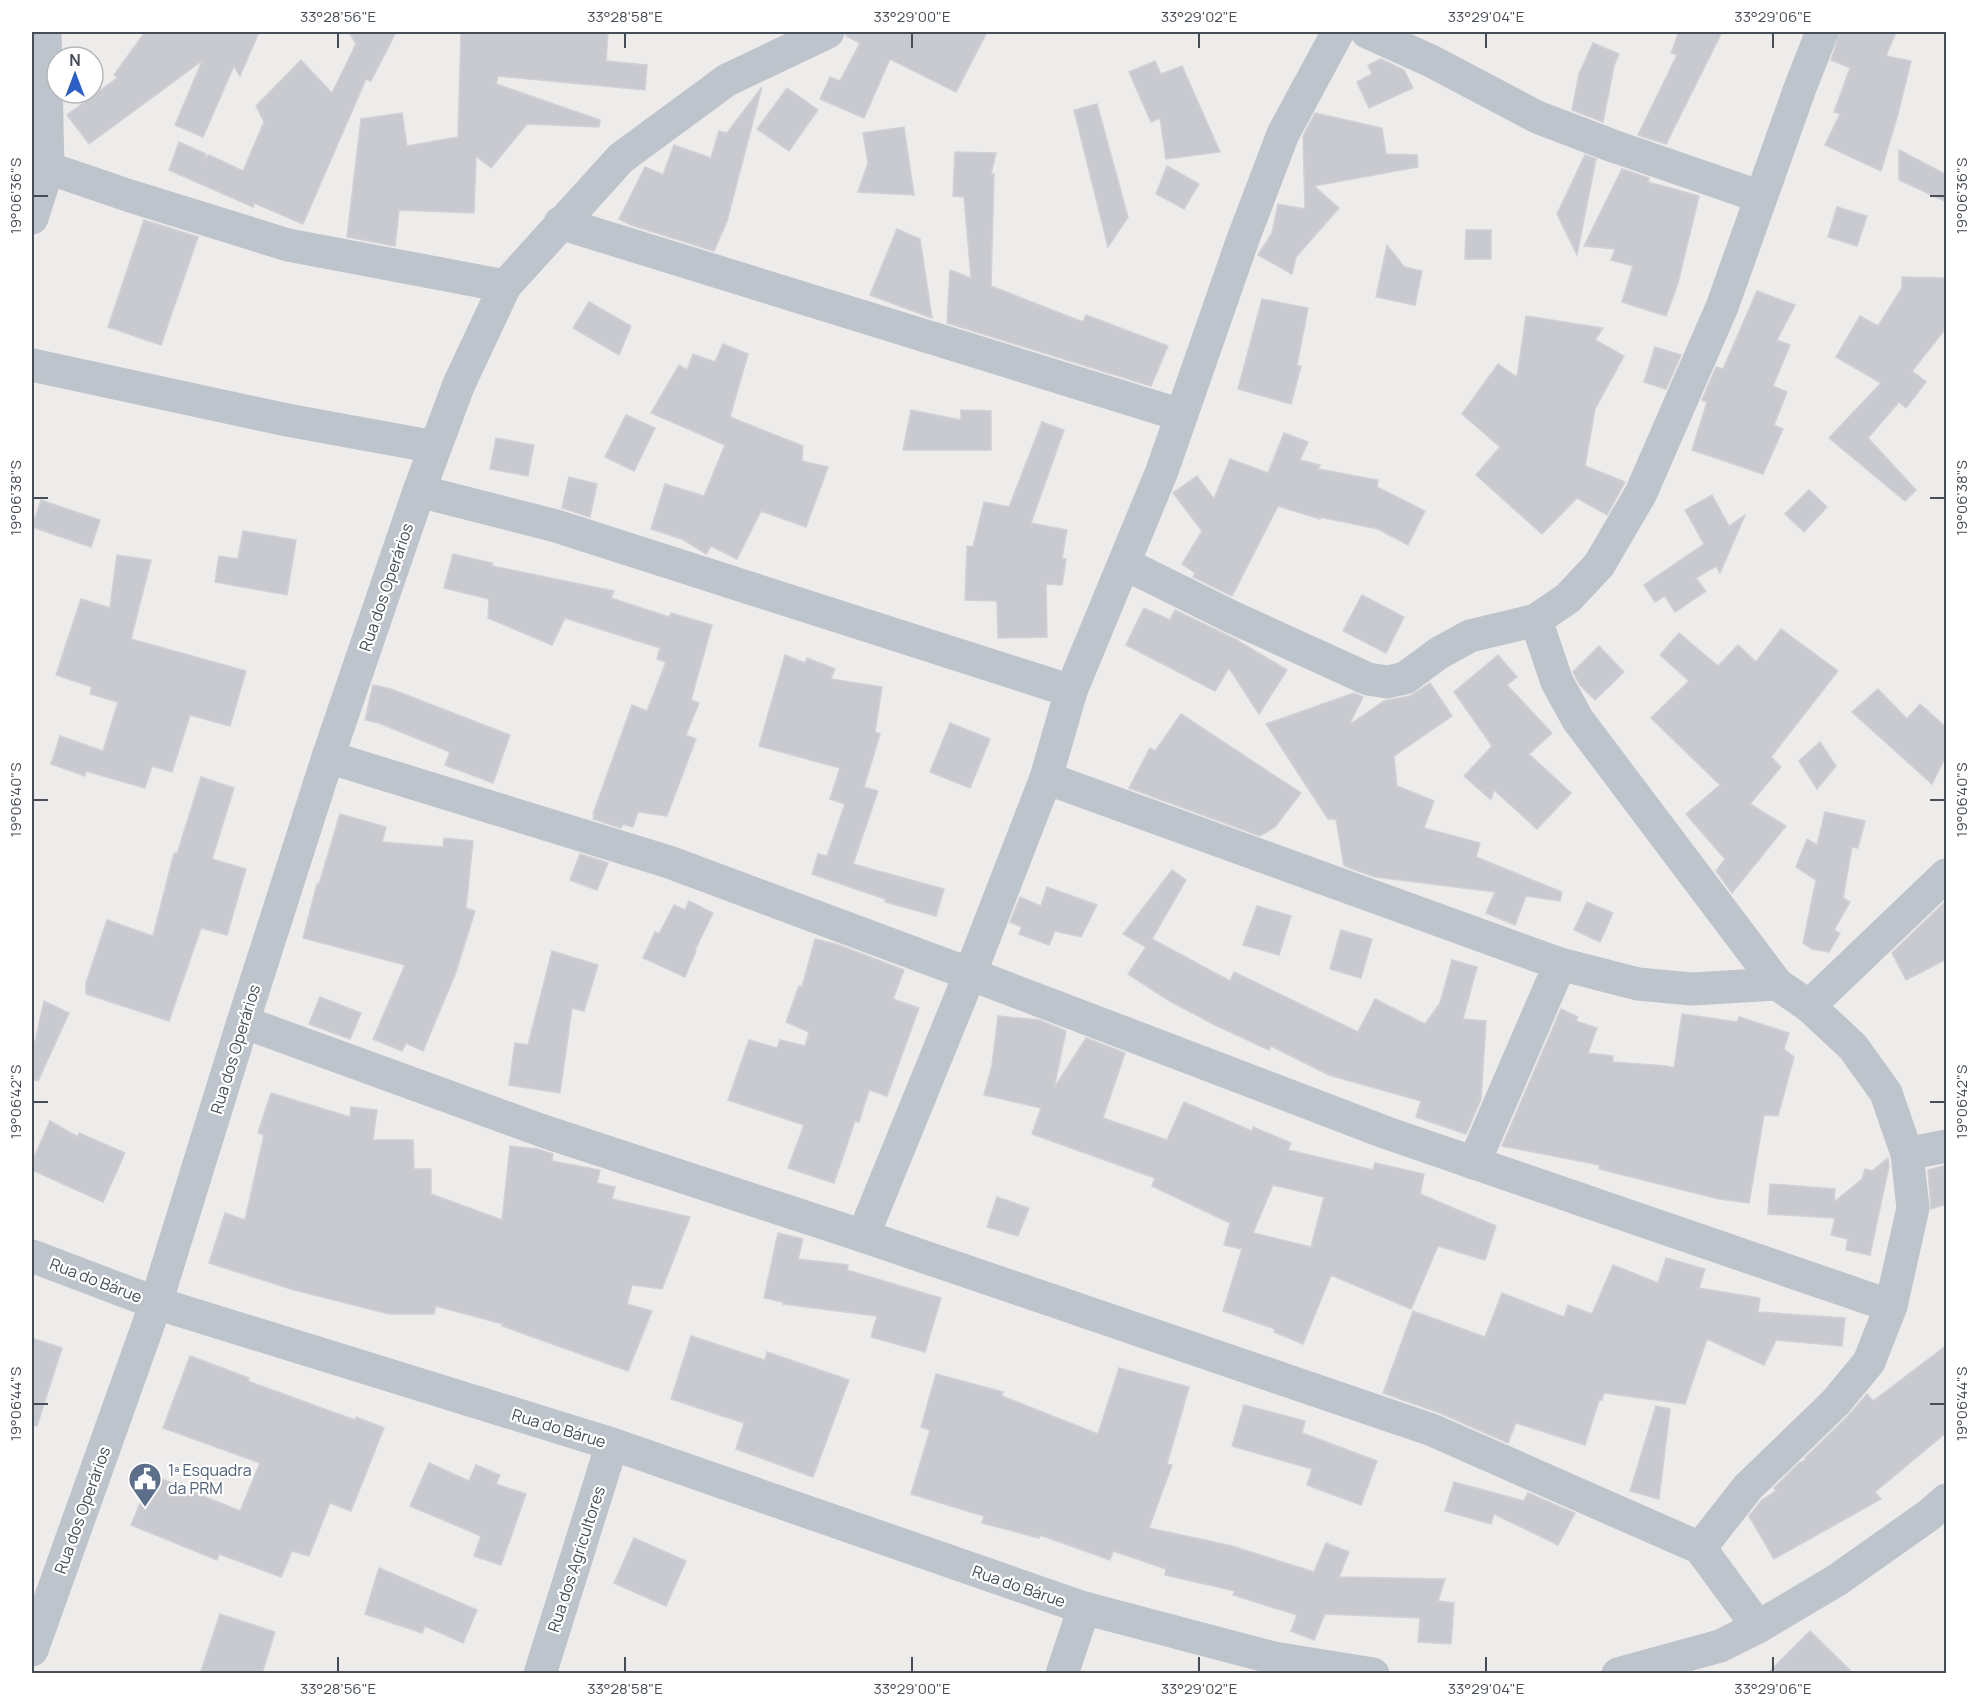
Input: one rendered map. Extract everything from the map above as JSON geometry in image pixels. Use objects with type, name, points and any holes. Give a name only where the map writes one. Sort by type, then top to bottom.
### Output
[{"type":"street","points":[[32,218],[48,168],[45,32]]},
{"type":"street","name":"Rua dos Operários","points":[[32,1650],[156,1303],[328,757],[419,491],[459,384],[505,286],[621,158],[727,80],[828,32]]},
{"type":"street","points":[[863,1236],[970,974],[1046,778],[1071,691],[1162,471],[1243,239],[1283,134],[1338,32]]},
{"type":"street","points":[[1367,32],[1431,61],[1537,117],[1612,146],[1761,197]]},
{"type":"street","points":[[1125,564],[1368,680],[1387,682],[1405,678],[1439,653],[1470,636],[1536,620],[1568,598],[1599,565],[1641,493],[1722,307],[1800,87],[1822,32]]},
{"type":"street","points":[[48,168],[288,245],[505,286]]},
{"type":"street","points":[[560,223],[1181,415]]},
{"type":"street","points":[[32,365],[287,420],[435,447]]},
{"type":"street","points":[[419,491],[556,526],[1071,691]]},
{"type":"street","points":[[1536,620],[1557,682],[1578,720],[1777,984],[1809,1006],[1853,1047],[1886,1093],[1907,1154],[1913,1208],[1891,1306],[1869,1362],[1835,1403],[1748,1487],[1700,1548]]},
{"type":"street","points":[[328,757],[669,862],[1387,1133],[1891,1306]]},
{"type":"street","points":[[1046,778],[1560,964],[1638,984],[1681,988],[1777,984]]},
{"type":"street","points":[[1809,1006],[1947,875]]},
{"type":"street","points":[[1474,1163],[1560,964]]},
{"type":"street","points":[[243,1022],[543,1131],[863,1236],[1432,1430],[1700,1548],[1758,1628]]},
{"type":"street","points":[[1907,1154],[1947,1146]]},
{"type":"street","name":"Rua do Bárue","points":[[32,1256],[156,1303],[612,1444],[1084,1608],[1274,1658],[1373,1674]]},
{"type":"street","name":"Rua dos Agricultores","points":[[540,1674],[612,1444]]},
{"type":"street","points":[[1618,1674],[1720,1646],[1758,1628],[1941,1512]]},
{"type":"street","points":[[1062,1674],[1084,1608]]},
{"type":"building","points":[[145,32],[259,32],[240,76],[234,66],[203,137],[175,125],[202,61],[89,144],[67,115],[81,105],[105,105],[105,87],[117,78],[114,75]]},
{"type":"building","points":[[349,32],[396,32],[371,81],[366,79],[303,224],[254,203],[253,207],[169,170],[179,142],[206,154],[204,159],[209,155],[243,171],[264,122],[256,106],[301,60],[332,93],[356,44]]},
{"type":"building","points":[[461,32],[608,32],[606,61],[647,65],[645,90],[498,76],[496,84],[600,120],[599,127],[527,124],[491,168],[476,156],[474,213],[399,210],[395,246],[347,237],[361,119],[402,113],[407,146],[458,137]]},
{"type":"building","points":[[846,32],[987,32],[956,92],[890,59],[864,118],[820,99],[830,77],[840,81],[860,43],[846,36]]},
{"type":"building","points":[[1679,32],[1722,32],[1666,144],[1638,135],[1677,55],[1671,53]]},
{"type":"building","points":[[1840,32],[1896,32],[1886,56],[1911,61],[1881,171],[1825,145],[1840,114],[1834,112],[1850,68],[1831,60]]},
{"type":"building","points":[[1593,43],[1619,54],[1614,66],[1603,122],[1572,110],[1579,74]]},
{"type":"building","points":[[1381,59],[1404,70],[1413,88],[1369,108],[1357,82],[1372,74],[1368,65]]},
{"type":"building","points":[[1155,61],[1161,74],[1182,66],[1220,152],[1166,159],[1160,118],[1151,122],[1129,72]]},
{"type":"building","points":[[762,87],[727,221],[714,251],[631,225],[619,219],[645,167],[663,175],[674,145],[711,158],[719,131],[727,133]]},
{"type":"building","points":[[787,88],[818,110],[789,151],[757,129]]},
{"type":"building","points":[[1097,104],[1128,217],[1108,247],[1074,110]]},
{"type":"building","points":[[1315,113],[1382,128],[1386,154],[1417,155],[1418,167],[1314,186],[1339,208],[1296,257],[1292,274],[1258,255],[1272,233],[1278,204],[1305,209],[1303,136]]},
{"type":"building","points":[[904,127],[914,195],[858,192],[868,163],[863,133]]},
{"type":"building","points":[[1899,150],[1947,175],[1947,202],[1899,180]]},
{"type":"building","points":[[955,152],[996,153],[991,174],[994,174],[991,286],[1083,322],[1086,315],[1168,346],[1151,386],[947,323],[950,270],[971,278],[964,197],[953,196]]},
{"type":"building","points":[[1585,155],[1596,159],[1577,255],[1557,214]]},
{"type":"building","points":[[1167,166],[1199,184],[1184,209],[1156,194]]},
{"type":"building","points":[[1622,169],[1649,178],[1648,182],[1699,196],[1678,283],[1666,316],[1622,302],[1633,266],[1611,260],[1615,249],[1584,246]]},
{"type":"building","points":[[1837,207],[1867,216],[1857,246],[1828,237]]},
{"type":"building","points":[[144,220],[198,237],[161,345],[108,327]]},
{"type":"building","points":[[897,229],[920,239],[932,318],[870,295]]},
{"type":"building","points":[[1466,230],[1491,230],[1491,259],[1465,259]]},
{"type":"building","points":[[1387,245],[1404,267],[1422,271],[1415,305],[1376,297]]},
{"type":"building","points":[[1902,277],[1947,278],[1947,327],[1912,371],[1926,382],[1906,408],[1899,402],[1868,438],[1916,490],[1905,501],[1829,438],[1881,383],[1836,357],[1860,316],[1878,326],[1902,288]]},
{"type":"building","points":[[1757,291],[1795,305],[1777,340],[1790,345],[1773,386],[1787,392],[1774,425],[1783,429],[1763,474],[1692,450],[1707,402],[1702,400],[1716,367],[1723,369]]},
{"type":"building","points":[[1262,299],[1308,308],[1297,365],[1301,366],[1291,404],[1238,389]]},
{"type":"building","points":[[589,302],[631,326],[619,355],[573,328]]},
{"type":"building","points":[[1526,316],[1603,328],[1595,340],[1624,356],[1595,409],[1585,466],[1625,482],[1607,515],[1577,498],[1542,534],[1476,475],[1500,447],[1462,414],[1498,364],[1517,377]]},
{"type":"building","points":[[723,344],[748,354],[730,417],[803,446],[802,461],[828,467],[806,527],[761,511],[737,559],[711,546],[706,554],[682,539],[651,529],[665,484],[704,496],[725,445],[651,413],[679,365],[687,370],[693,354],[715,362]]},
{"type":"building","points":[[1655,347],[1681,355],[1666,389],[1644,382]]},
{"type":"building","points":[[911,410],[961,420],[961,410],[991,411],[991,450],[903,450]]},
{"type":"building","points":[[626,415],[655,428],[634,471],[605,457]]},
{"type":"building","points":[[1042,422],[1064,430],[1031,523],[1067,530],[1062,558],[1066,559],[1062,585],[1046,584],[1047,637],[998,638],[997,601],[965,600],[967,546],[973,547],[984,502],[1009,507]]},
{"type":"building","points":[[1284,433],[1308,442],[1300,460],[1320,465],[1318,469],[1378,480],[1377,487],[1425,511],[1408,545],[1378,529],[1320,517],[1320,519],[1278,506],[1232,596],[1193,577],[1195,573],[1182,564],[1202,531],[1173,493],[1197,476],[1214,499],[1230,459],[1268,473]]},
{"type":"building","points":[[496,438],[534,445],[528,476],[490,469]]},
{"type":"building","points":[[569,477],[597,484],[590,517],[562,508]]},
{"type":"building","points":[[1809,490],[1827,507],[1804,532],[1785,514]]},
{"type":"building","points":[[1712,495],[1729,526],[1745,515],[1720,573],[1716,566],[1696,578],[1706,591],[1675,612],[1665,596],[1655,602],[1644,585],[1704,544],[1685,510]]},
{"type":"building","points":[[41,500],[100,520],[91,547],[32,527]]},
{"type":"building","points":[[243,531],[296,540],[287,595],[215,582],[219,556],[238,559]]},
{"type":"building","points":[[453,554],[492,563],[492,566],[614,591],[611,598],[669,617],[671,613],[712,625],[691,700],[699,703],[686,735],[696,739],[667,816],[638,812],[633,827],[623,824],[621,828],[593,819],[632,705],[647,711],[666,662],[657,659],[660,648],[565,618],[552,645],[488,618],[489,599],[444,588]]},
{"type":"building","points":[[117,555],[151,560],[131,639],[246,671],[230,726],[190,715],[172,772],[152,766],[145,788],[86,771],[85,776],[51,764],[60,736],[103,751],[118,702],[90,694],[92,687],[56,675],[81,599],[110,608]]},
{"type":"building","points":[[1362,595],[1404,617],[1386,653],[1343,631]]},
{"type":"building","points":[[1144,608],[1170,620],[1175,610],[1235,639],[1287,670],[1259,714],[1229,668],[1215,691],[1126,645]]},
{"type":"building","points":[[1781,629],[1838,671],[1771,757],[1781,767],[1750,804],[1786,826],[1732,893],[1716,871],[1725,859],[1686,814],[1720,785],[1651,718],[1689,681],[1660,655],[1679,633],[1718,666],[1738,645],[1756,662]]},
{"type":"building","points":[[1599,646],[1624,672],[1595,700],[1580,685],[1573,672]]},
{"type":"building","points":[[785,655],[805,663],[807,658],[835,669],[831,679],[882,687],[875,732],[880,734],[864,787],[878,791],[853,864],[944,889],[936,916],[885,902],[885,899],[812,874],[818,854],[827,856],[845,804],[830,799],[840,768],[759,746]]},
{"type":"building","points":[[1498,655],[1517,677],[1507,685],[1552,733],[1529,754],[1571,793],[1537,829],[1494,790],[1491,800],[1464,776],[1492,746],[1454,692]]},
{"type":"building","points":[[1430,683],[1452,716],[1394,756],[1397,786],[1434,801],[1424,828],[1480,843],[1476,857],[1562,892],[1560,901],[1526,896],[1515,925],[1486,913],[1495,892],[1375,877],[1344,866],[1336,819],[1328,819],[1266,724],[1354,693],[1363,697],[1349,725],[1384,701],[1410,696]]},
{"type":"building","points":[[373,685],[391,689],[510,735],[493,783],[445,765],[450,752],[379,723],[365,720]]},
{"type":"building","points":[[1878,689],[1907,719],[1920,704],[1947,728],[1947,754],[1932,784],[1852,712]]},
{"type":"building","points":[[1181,714],[1301,793],[1275,827],[1260,836],[1129,788],[1150,748],[1155,751]]},
{"type":"building","points":[[950,723],[990,739],[970,788],[930,772]]},
{"type":"building","points":[[1820,742],[1836,766],[1817,789],[1799,761]]},
{"type":"building","points":[[201,777],[234,788],[212,859],[246,869],[227,935],[201,928],[169,1021],[86,994],[86,983],[107,920],[153,936],[174,853],[177,854]]},
{"type":"building","points":[[1825,812],[1865,821],[1858,848],[1852,847],[1843,898],[1850,902],[1834,930],[1840,933],[1829,952],[1812,949],[1803,943],[1816,880],[1796,867],[1807,839],[1817,845]]},
{"type":"building","points":[[340,814],[386,827],[382,842],[443,847],[444,838],[473,841],[466,908],[475,911],[456,972],[423,1051],[406,1043],[402,1051],[373,1039],[405,965],[303,938],[317,884],[319,884]]},
{"type":"building","points":[[580,854],[608,863],[597,890],[570,880]]},
{"type":"building","points":[[1172,870],[1186,880],[1152,939],[1230,981],[1234,972],[1358,1032],[1375,999],[1425,1024],[1440,1003],[1452,960],[1477,967],[1463,1019],[1486,1021],[1481,1099],[1466,1134],[1416,1117],[1421,1101],[1329,1075],[1271,1046],[1269,1050],[1168,1000],[1128,974],[1146,947],[1123,934]]},
{"type":"building","points":[[1047,887],[1097,905],[1081,937],[1055,931],[1049,945],[1019,934],[1022,927],[1010,922],[1020,897],[1041,906]]},
{"type":"building","points":[[1947,900],[1947,959],[1906,980],[1892,953]]},
{"type":"building","points":[[689,901],[713,913],[685,977],[643,958],[655,932],[659,934],[674,905],[685,910]]},
{"type":"building","points":[[1587,902],[1613,913],[1600,942],[1574,930]]},
{"type":"building","points":[[1257,906],[1291,916],[1279,955],[1243,945]]},
{"type":"building","points":[[1341,930],[1372,939],[1361,978],[1330,969]]},
{"type":"building","points":[[815,939],[836,944],[904,970],[893,999],[919,1008],[887,1096],[869,1090],[859,1122],[855,1121],[834,1183],[788,1168],[804,1125],[728,1100],[749,1040],[777,1048],[780,1040],[805,1046],[809,1032],[786,1022],[799,986],[802,987]]},
{"type":"building","points":[[552,951],[598,965],[584,1011],[572,1008],[560,1093],[509,1085],[515,1043],[528,1045]]},
{"type":"building","points":[[320,997],[361,1013],[350,1039],[309,1024]]},
{"type":"building","points":[[44,1001],[69,1013],[38,1081],[32,1079],[32,1055]]},
{"type":"building","points":[[1561,1009],[1578,1017],[1576,1021],[1597,1028],[1588,1053],[1613,1056],[1613,1062],[1674,1068],[1682,1014],[1737,1022],[1739,1017],[1789,1033],[1784,1049],[1794,1057],[1778,1116],[1764,1115],[1749,1203],[1719,1199],[1599,1169],[1600,1165],[1502,1146]]},
{"type":"building","points":[[998,1016],[1039,1020],[1066,1031],[1054,1088],[1086,1038],[1125,1053],[1103,1118],[1167,1140],[1184,1102],[1252,1131],[1253,1127],[1291,1143],[1288,1150],[1373,1170],[1375,1163],[1424,1174],[1420,1194],[1496,1226],[1485,1260],[1438,1246],[1411,1309],[1331,1275],[1303,1344],[1274,1332],[1275,1329],[1223,1311],[1242,1249],[1224,1245],[1230,1223],[1152,1186],[1155,1178],[1032,1134],[1041,1108],[984,1095],[992,1065]],"holes":[[[1273,1185],[1324,1197],[1311,1247],[1253,1233]]]},
{"type":"building","points":[[271,1093],[350,1117],[351,1107],[377,1110],[373,1140],[413,1140],[414,1169],[431,1169],[431,1194],[502,1220],[510,1146],[537,1149],[553,1154],[552,1161],[600,1170],[597,1183],[615,1187],[612,1199],[690,1217],[662,1289],[632,1285],[627,1304],[652,1311],[628,1371],[502,1326],[503,1324],[436,1306],[434,1314],[389,1314],[294,1290],[209,1263],[225,1213],[245,1220],[264,1135],[258,1133]]},
{"type":"building","points":[[50,1121],[78,1137],[79,1133],[125,1153],[103,1202],[32,1170],[32,1162]]},
{"type":"building","points":[[1888,1158],[1889,1166],[1870,1255],[1846,1250],[1848,1239],[1831,1235],[1835,1218],[1768,1214],[1770,1184],[1835,1189],[1834,1202],[1862,1179],[1865,1169],[1872,1171]]},
{"type":"building","points":[[1947,1165],[1947,1204],[1931,1209],[1928,1170]]},
{"type":"building","points":[[997,1197],[1029,1208],[1018,1236],[987,1227]]},
{"type":"building","points":[[778,1233],[803,1239],[798,1259],[848,1265],[847,1270],[941,1298],[925,1352],[871,1337],[877,1316],[783,1304],[783,1302],[764,1298]]},
{"type":"building","points":[[1666,1258],[1705,1269],[1699,1288],[1760,1298],[1758,1312],[1845,1318],[1842,1346],[1776,1340],[1764,1365],[1707,1339],[1685,1404],[1604,1393],[1602,1400],[1599,1400],[1585,1445],[1516,1423],[1508,1443],[1440,1413],[1383,1393],[1413,1311],[1485,1337],[1502,1293],[1564,1317],[1568,1305],[1592,1314],[1613,1265],[1658,1283]]},
{"type":"building","points":[[691,1336],[765,1360],[767,1352],[849,1380],[813,1477],[736,1449],[744,1423],[671,1399]]},
{"type":"building","points":[[32,1338],[62,1348],[37,1426],[32,1425]]},
{"type":"building","points":[[1947,1345],[1947,1432],[1875,1492],[1881,1499],[1774,1559],[1749,1516],[1762,1500],[1776,1491],[1774,1488],[1799,1463],[1806,1460],[1805,1458],[1867,1394],[1873,1401]]},
{"type":"building","points":[[190,1356],[249,1378],[248,1381],[355,1420],[356,1417],[384,1428],[351,1511],[330,1503],[309,1556],[292,1551],[281,1577],[219,1554],[217,1560],[131,1525],[152,1475],[240,1511],[260,1463],[163,1428]]},
{"type":"building","points":[[1119,1368],[1189,1387],[1167,1464],[1172,1465],[1149,1528],[1232,1546],[1314,1572],[1326,1543],[1349,1552],[1339,1577],[1445,1579],[1438,1601],[1454,1603],[1451,1644],[1418,1642],[1420,1618],[1325,1614],[1314,1640],[1291,1631],[1297,1615],[1233,1595],[1235,1591],[1165,1575],[1166,1569],[1113,1551],[1110,1560],[1040,1535],[1039,1538],[982,1523],[984,1516],[911,1494],[930,1430],[921,1427],[936,1374],[1003,1392],[1002,1396],[1098,1434]]},
{"type":"building","points":[[1244,1405],[1305,1421],[1302,1433],[1377,1461],[1361,1505],[1307,1485],[1312,1469],[1232,1446]]},
{"type":"building","points":[[1656,1406],[1670,1409],[1659,1499],[1630,1491]]},
{"type":"building","points":[[429,1463],[469,1481],[476,1465],[500,1475],[496,1484],[526,1494],[501,1565],[474,1556],[481,1536],[410,1506]]},
{"type":"building","points":[[1454,1482],[1524,1501],[1528,1493],[1575,1513],[1558,1545],[1494,1514],[1491,1524],[1445,1511]]},
{"type":"building","points":[[634,1538],[686,1561],[666,1606],[614,1583]]},
{"type":"building","points":[[379,1568],[477,1610],[463,1643],[425,1626],[422,1633],[365,1614]]},
{"type":"building","points":[[220,1614],[275,1632],[262,1674],[200,1674]]},
{"type":"building","points":[[1810,1631],[1854,1674],[1767,1674]]},
{"type":"place","name":"1ª Esquadra da PRM","points":[[145,1508]]}]
